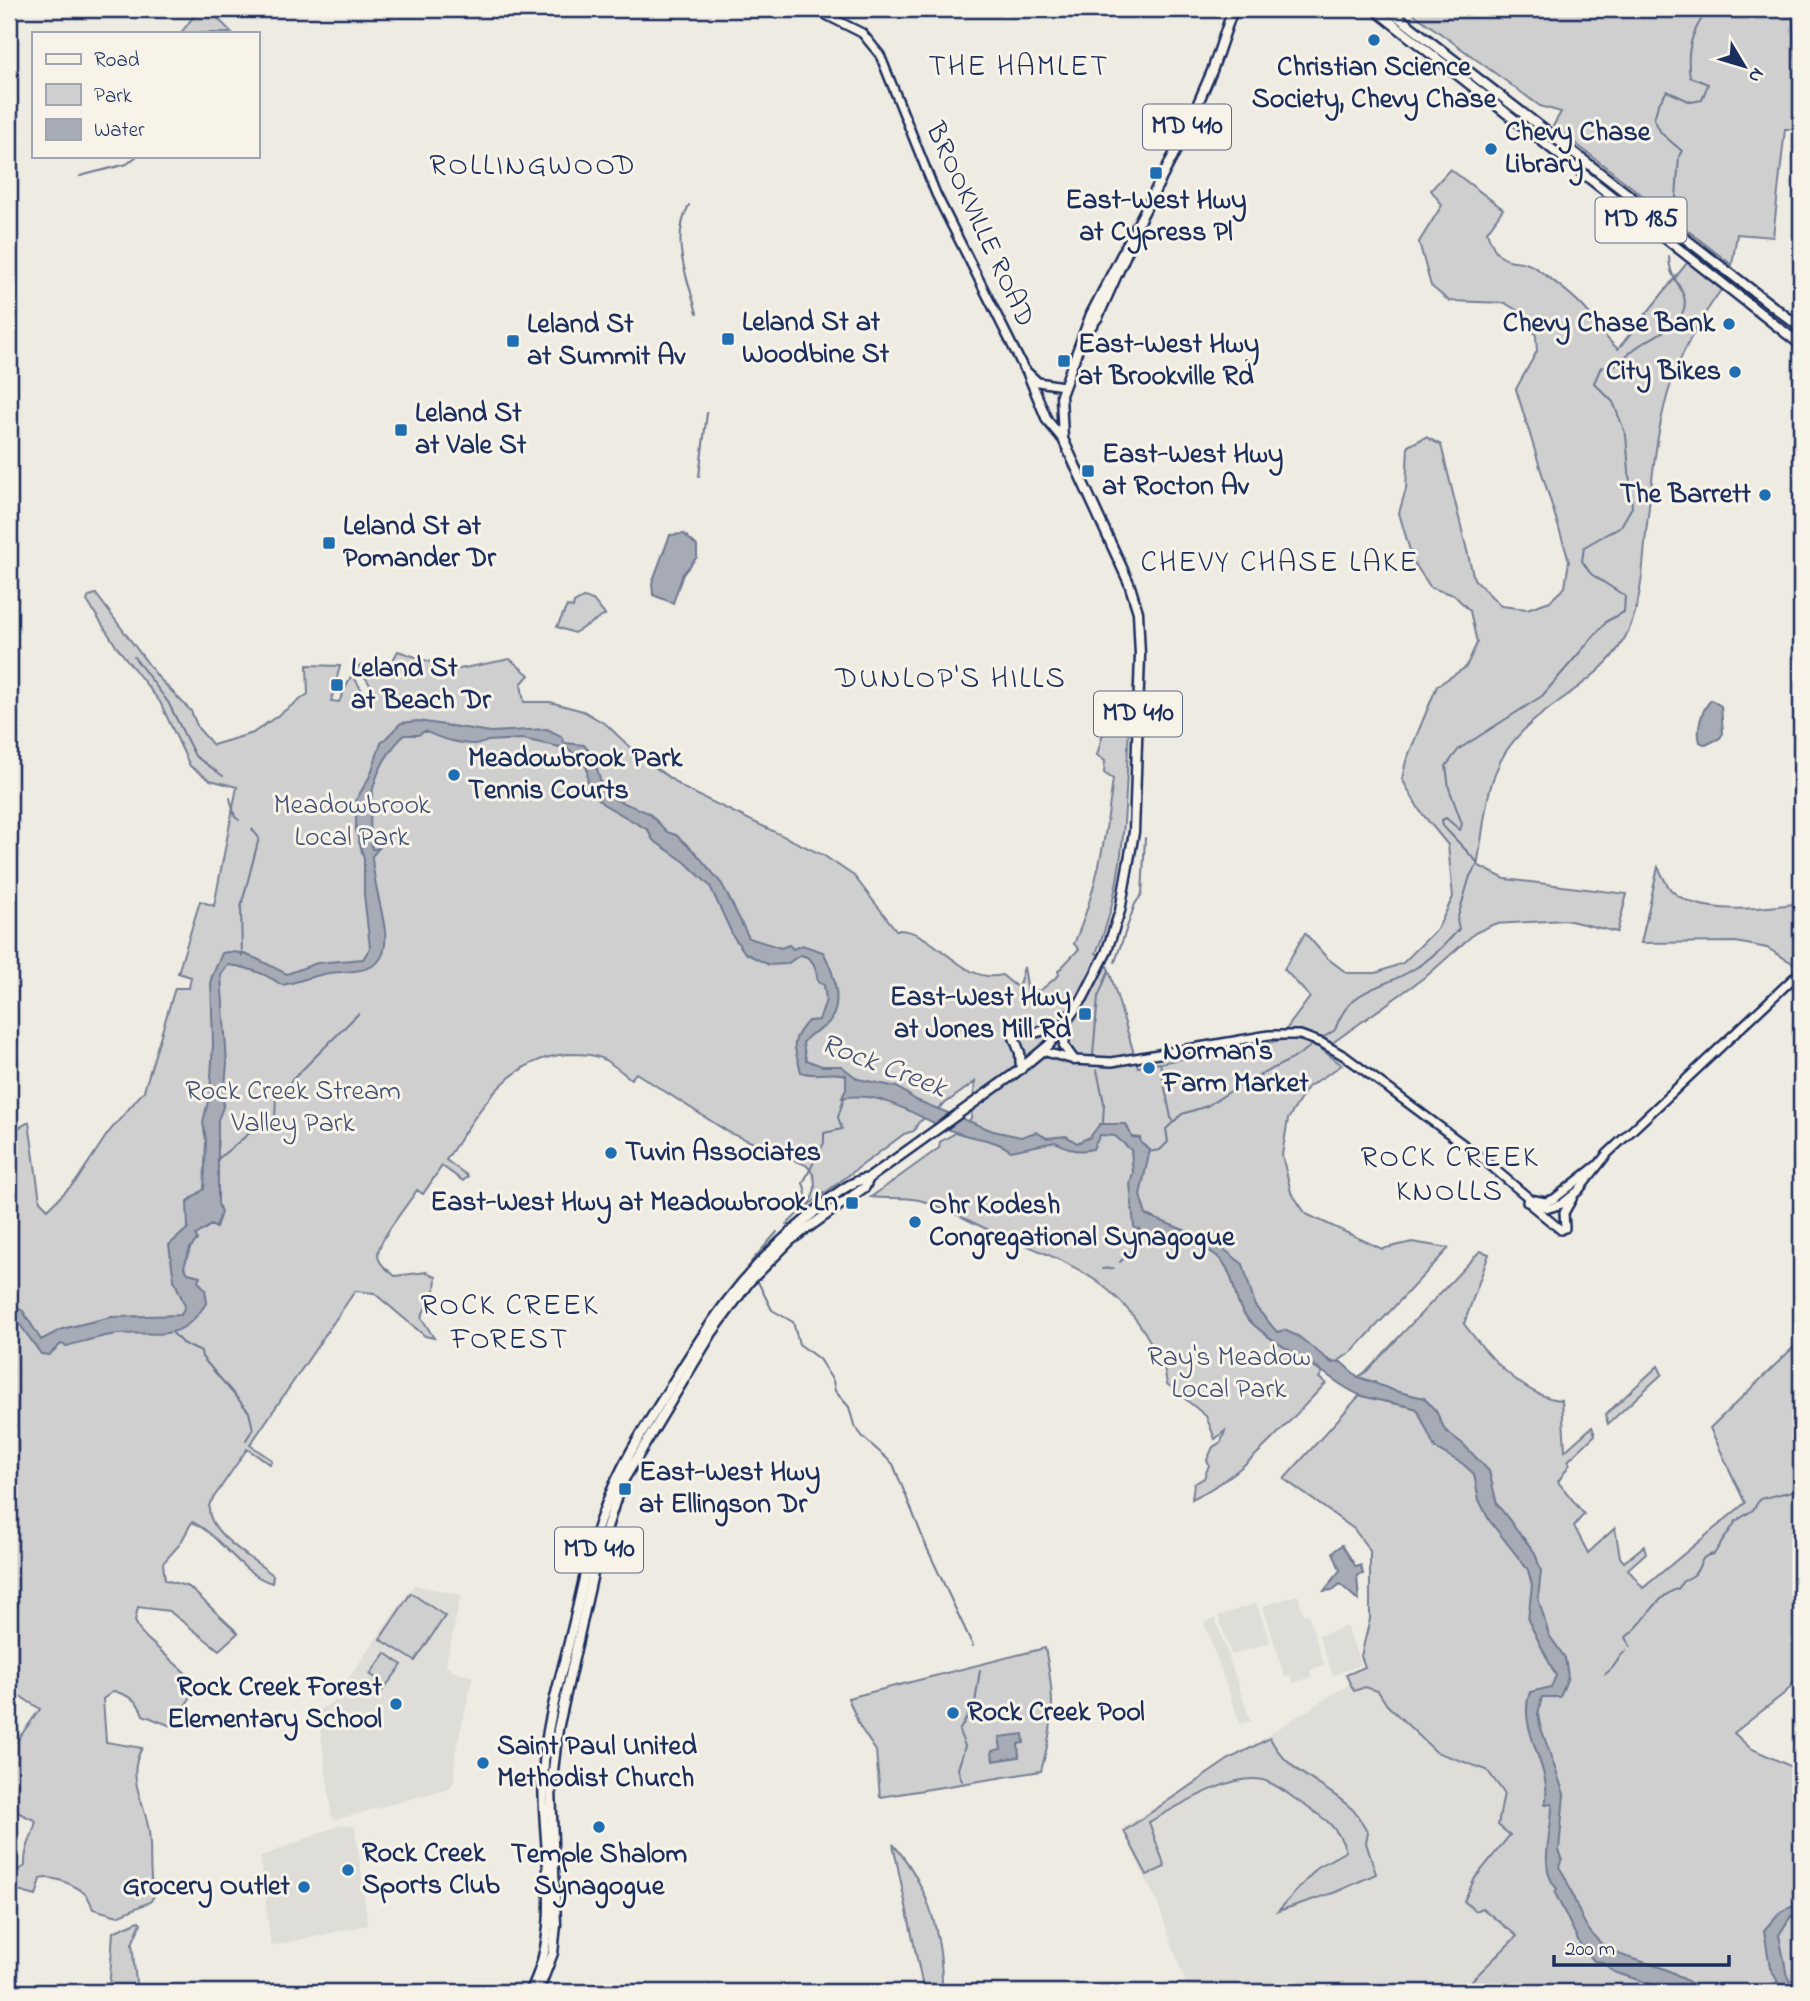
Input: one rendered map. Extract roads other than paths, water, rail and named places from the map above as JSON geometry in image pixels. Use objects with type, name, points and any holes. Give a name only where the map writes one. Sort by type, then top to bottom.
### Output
[{"type":"main road","name":"BROOKVILLE ROAD","points":[[814,9],[862,33],[880,55],[936,194],[1028,374]]},
{"type":"main road","name":"MD 410","points":[[530,1992],[544,1957],[549,1930],[542,1809],[546,1743],[595,1538],[615,1482],[698,1341],[738,1284],[768,1252],[852,1184],[869,1178],[1042,1051],[1067,1023],[1106,953],[1129,874],[1134,832],[1140,655],[1137,603],[1063,439],[1060,416],[1063,386],[1087,331],[1098,317],[1129,254],[1133,236],[1212,71],[1233,9]]},
{"type":"main road","name":"MD 185","points":[[1374,9],[1801,345]]},
{"type":"main road","name":"MD 185","points":[[1388,9],[1801,328]]},
{"type":"main road","points":[[1028,374],[1038,382],[1063,386]]},
{"type":"main road","points":[[1028,374],[1047,420],[1063,439]]},
{"type":"main road","points":[[1550,1204],[1596,1166],[1801,971]]},
{"type":"main road","points":[[1021,1069],[1020,1053],[1012,1032],[1038,1032],[1067,1023],[1064,1046],[1074,1059]]},
{"type":"main road","points":[[1042,1051],[1074,1059],[1131,1060],[1269,1035],[1311,1038],[1346,1057],[1498,1171],[1530,1199],[1550,1204]]},
{"type":"main road","points":[[1498,1171],[1511,1189],[1563,1229],[1565,1208],[1596,1166]]},
{"type":"main road","name":"MD 410","points":[[538,1992],[553,1953],[556,1925],[551,1788],[558,1729],[594,1569],[620,1486],[712,1333],[749,1282],[773,1255],[864,1187],[869,1178]]},
{"type":"main road","points":[[1529,1203],[1550,1204],[1578,1191]]},
{"type":"water","points":[[684,534],[697,546],[697,557],[683,574],[673,603],[653,595],[652,583],[670,535]]},
{"type":"water","points":[[1711,700],[1721,706],[1723,733],[1720,738],[1706,745],[1700,742],[1699,725]]},
{"type":"water","name":"Rock Creek","points":[[418,721],[491,732],[547,729],[561,736],[565,743],[584,745],[594,757],[602,787],[616,800],[649,813],[667,832],[676,835],[696,853],[722,884],[749,938],[781,948],[789,945],[793,949],[802,945],[823,952],[834,980],[835,1010],[825,1026],[803,1043],[806,1060],[822,1066],[841,1066],[858,1079],[897,1087],[916,1100],[993,1131],[1021,1137],[1036,1132],[1047,1138],[1066,1136],[1077,1143],[1090,1137],[1100,1124],[1126,1124],[1132,1137],[1140,1138],[1141,1143],[1150,1150],[1140,1195],[1146,1215],[1214,1242],[1243,1264],[1255,1306],[1277,1332],[1284,1330],[1298,1336],[1332,1363],[1341,1362],[1358,1377],[1395,1391],[1424,1398],[1436,1411],[1445,1430],[1489,1471],[1497,1504],[1535,1553],[1541,1571],[1538,1598],[1549,1635],[1565,1658],[1568,1677],[1560,1697],[1542,1697],[1538,1714],[1564,1794],[1559,1850],[1562,1858],[1559,1867],[1568,1882],[1584,1923],[1597,1939],[1614,1952],[1665,1969],[1708,1991],[1761,1987],[1778,1982],[1770,1968],[1764,1930],[1779,1913],[1801,1902],[1801,1920],[1791,1916],[1779,1935],[1786,1970],[1794,1991],[1675,1992],[1614,1972],[1603,1962],[1594,1961],[1580,1944],[1555,1893],[1557,1889],[1548,1870],[1547,1848],[1552,1803],[1545,1804],[1544,1777],[1531,1735],[1527,1706],[1530,1692],[1551,1687],[1556,1676],[1528,1620],[1532,1585],[1528,1570],[1489,1520],[1479,1500],[1474,1474],[1463,1464],[1435,1448],[1417,1409],[1367,1397],[1345,1388],[1267,1335],[1247,1318],[1239,1305],[1227,1268],[1213,1253],[1191,1244],[1155,1237],[1134,1227],[1130,1183],[1133,1173],[1131,1150],[1115,1136],[1100,1135],[1093,1149],[1082,1151],[1055,1142],[1011,1151],[955,1132],[886,1102],[872,1098],[842,1098],[846,1089],[846,1075],[801,1072],[795,1052],[797,1035],[808,1021],[819,1020],[826,1000],[824,985],[818,982],[812,961],[800,955],[787,964],[769,965],[745,953],[733,936],[710,886],[685,862],[653,840],[648,830],[603,804],[588,788],[587,768],[569,749],[523,739],[474,744],[448,740],[425,731],[418,735],[404,735],[384,761],[373,788],[371,802],[372,849],[379,848],[372,856],[385,931],[385,945],[377,962],[362,970],[324,974],[282,985],[256,972],[235,966],[228,965],[221,975],[227,1064],[223,1107],[218,1120],[218,1204],[221,1212],[216,1228],[211,1225],[196,1235],[197,1240],[190,1248],[184,1267],[188,1273],[200,1276],[198,1281],[205,1289],[207,1302],[188,1324],[179,1330],[159,1334],[106,1336],[66,1346],[61,1344],[49,1355],[41,1354],[21,1326],[9,1317],[9,1303],[23,1311],[41,1340],[62,1329],[111,1317],[181,1315],[185,1306],[174,1280],[169,1245],[188,1228],[187,1202],[204,1189],[206,1141],[203,1122],[210,1093],[213,1043],[211,979],[222,953],[247,955],[287,974],[317,963],[363,959],[370,948],[364,894],[364,859],[356,831],[356,800],[370,776],[381,743],[401,723]]},
{"type":"water","points":[[1342,1545],[1356,1567],[1361,1565],[1363,1574],[1357,1575],[1359,1601],[1340,1584],[1333,1590],[1324,1591],[1340,1570],[1333,1552]]},
{"type":"water","points":[[1023,1734],[1024,1743],[1018,1744],[1019,1757],[993,1761],[992,1751],[1001,1749],[999,1737]]},
{"type":"waterway","points":[[1675,212],[1679,156],[1682,151],[1661,133],[1654,119],[1658,105],[1667,91],[1691,102],[1702,100],[1708,84],[1690,77],[1689,51],[1696,28],[1705,14]]},
{"type":"waterway","points":[[80,176],[127,164],[134,158]]},
{"type":"waterway","points":[[689,205],[681,232],[682,259],[697,313]]},
{"type":"waterway","points":[[1321,1039],[1335,1030],[1341,1016],[1357,997],[1420,965],[1459,929],[1457,920],[1470,876],[1478,863],[1443,826],[1442,820],[1446,818],[1460,830],[1462,824],[1449,788],[1446,766],[1459,749],[1542,696],[1607,621],[1624,612],[1625,596],[1591,574],[1582,561],[1584,547],[1621,526],[1632,507],[1626,435],[1613,402],[1594,383],[1601,367],[1611,368],[1637,347],[1669,328],[1682,314],[1684,297],[1672,273],[1669,256]]},
{"type":"waterway","points":[[699,476],[707,413]]},
{"type":"waterway","points":[[134,657],[168,702],[195,756],[223,776]]},
{"type":"waterway","points":[[230,798],[235,817],[239,820]]},
{"type":"waterway","points":[[242,956],[241,907],[259,838],[252,829]]},
{"type":"waterway","points":[[1115,962],[1135,904],[1142,894],[1145,838]]},
{"type":"waterway","points":[[1093,1055],[1098,997],[1109,970]]},
{"type":"waterway","points":[[219,1158],[257,1127],[275,1120],[276,1096],[358,1014]]},
{"type":"waterway","points":[[1148,1152],[1160,1150],[1168,1142],[1166,1129],[1182,1114],[1207,1106],[1314,1044]]},
{"type":"waterway","points":[[1160,1063],[1171,1118],[1174,1121]]},
{"type":"waterway","points":[[1097,1070],[1104,1103],[1103,1123]]},
{"type":"waterway","points":[[786,1225],[803,1207],[806,1196],[803,1183],[824,1143],[824,1133],[842,1129],[838,1117],[844,1098]]},
{"type":"waterway","points":[[1120,1262],[1142,1240],[1139,1228]]},
{"type":"waterway","points":[[751,1262],[777,1232]]},
{"type":"waterway","points":[[1102,1269],[1113,1268]]},
{"type":"waterway","points":[[757,1280],[772,1310],[793,1322],[799,1344],[819,1359],[833,1381],[835,1391],[849,1407],[854,1425],[863,1437],[893,1464],[927,1548],[973,1646]]},
{"type":"waterway","points":[[172,1332],[182,1343],[201,1352],[202,1357],[249,1412],[253,1429],[246,1440]]},
{"type":"waterway","points":[[1630,1646],[1626,1637],[1663,1597],[1694,1575],[1705,1557],[1714,1554],[1736,1521],[1753,1510],[1760,1499],[1801,1489]]},
{"type":"waterway","points":[[1605,1674],[1626,1651]]},
{"type":"waterway","points":[[962,1781],[958,1769],[965,1746],[959,1731],[975,1703],[980,1670]]},
{"type":"place","name":"Christian Science Society, Chevy Chase","points":[[1374,40]]},
{"type":"place","name":"Chevy Chase Library","points":[[1491,149]]},
{"type":"place","name":"East-West Hwy at Cypress Pl","points":[[1156,173]]},
{"type":"place","name":"Chevy Chase Bank","points":[[1729,324]]},
{"type":"place","name":"Leland St at Woodbine St","points":[[728,339]]},
{"type":"place","name":"Leland St at Summit Av","points":[[513,341]]},
{"type":"place","name":"East-West Hwy at Brookville Rd","points":[[1064,361]]},
{"type":"place","name":"City Bikes","points":[[1735,372]]},
{"type":"place","name":"Leland St at Vale St","points":[[401,430]]},
{"type":"place","name":"East-West Hwy at Rocton Av","points":[[1088,471]]},
{"type":"place","name":"The Barrett","points":[[1765,495]]},
{"type":"place","name":"Leland St at Pomander Dr","points":[[329,543]]},
{"type":"place","name":"Leland St at Beach Dr","points":[[337,685]]},
{"type":"place","name":"Meadowbrook Park Tennis Courts","points":[[454,775]]},
{"type":"place","name":"East-West Hwy at Jones Mill Rd","points":[[1085,1014]]},
{"type":"place","name":"Norman's Farm Market","points":[[1149,1068]]},
{"type":"place","name":"Tuvin Associates","points":[[611,1153]]},
{"type":"place","name":"East-West Hwy at Meadowbrook Ln","points":[[852,1203]]},
{"type":"place","name":"Ohr Kodesh Congregational Synagogue","points":[[915,1222]]},
{"type":"place","name":"East-West Hwy at Ellingson Dr","points":[[625,1489]]},
{"type":"place","name":"Rock Creek Forest Elementary School","points":[[396,1704]]},
{"type":"place","name":"Rock Creek Pool","points":[[953,1713]]},
{"type":"place","name":"Saint Paul United Methodist Church","points":[[483,1763]]},
{"type":"place","name":"Temple Shalom Synagogue","points":[[599,1827]]},
{"type":"place","name":"Rock Creek Sports Club","points":[[348,1870]]},
{"type":"place","name":"Grocery Outlet","points":[[304,1887]]},
{"type":"district","name":"THE HAMLET","points":[[1019,68]]},
{"type":"district","name":"ROLLINGWOOD","points":[[533,167]]},
{"type":"district","name":"CHEVY CHASE LAKE","points":[[1280,564]]},
{"type":"district","name":"DUNLOP'S HILLS","points":[[951,680]]},
{"type":"district","name":"ROCK CREEK KNOLLS","points":[[1450,1176]]},
{"type":"district","name":"ROCK CREEK FOREST","points":[[510,1324]]},
{"type":"park label","name":"Meadowbrook Local Park","points":[[352,822]]},
{"type":"park label","name":"Rock Creek Stream Valley Park","points":[[293,1108]]},
{"type":"park label","name":"Ray's Meadow Local Park","points":[[1229,1374]]}]
